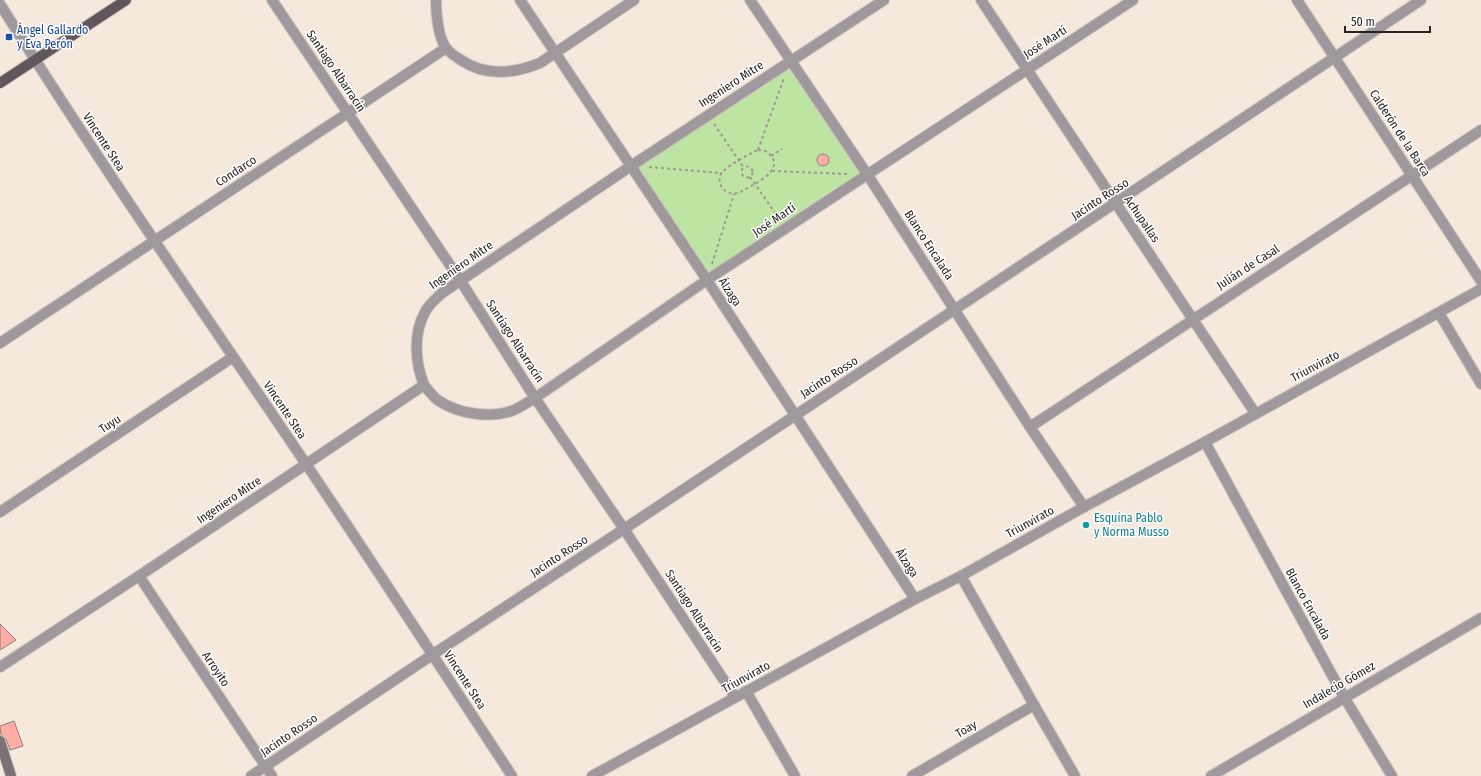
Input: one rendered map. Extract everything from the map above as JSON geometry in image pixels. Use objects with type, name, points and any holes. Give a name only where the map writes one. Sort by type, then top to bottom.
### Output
[{"type":"main road","points":[[0,83],[126,0]]},
{"type":"main road","points":[[0,742],[11,776]]},
{"type":"street","name":"Santiago Albarracín","points":[[272,0],[460,280],[535,398],[735,697]]},
{"type":"street","points":[[436,0],[437,17],[446,48],[465,63],[476,68],[493,72],[507,72],[524,69],[540,63],[634,0]]},
{"type":"street","name":"Álzaga","points":[[520,0],[707,280],[915,599]]},
{"type":"street","name":"Blanco Encalada","points":[[750,0],[867,174],[1030,427],[1084,507]]},
{"type":"street","name":"Ingeniero Mitre","points":[[0,667],[139,576],[424,385],[420,373],[416,349],[420,324],[425,311],[442,293],[631,166],[884,0]]},
{"type":"street","name":"Achupallas","points":[[981,0],[1256,413]]},
{"type":"street","name":"José Martí","points":[[424,385],[439,401],[455,408],[486,415],[513,410],[535,398],[785,228],[1133,0]]},
{"type":"street","name":"Calderón de la Barca","points":[[1297,0],[1481,281]]},
{"type":"street","name":"Jacinto Rosso","points":[[251,776],[955,309],[1116,204],[1421,0]]},
{"type":"street","name":"Vincente Stea","points":[[0,4],[154,241],[306,464],[512,776]]},
{"type":"street","name":"Condarco","points":[[0,343],[446,48]]},
{"type":"street","name":"Julián de Casal","points":[[1030,427],[1481,130]]},
{"type":"street","name":"Triunvirato","points":[[592,776],[915,599],[961,576],[1481,289]]},
{"type":"street","points":[[1439,313],[1481,384]]},
{"type":"street","name":"Tuyu","points":[[0,512],[233,357]]},
{"type":"street","name":"Blanco Encalada","points":[[1205,442],[1344,697],[1392,776]]},
{"type":"street","name":"Arroyito","points":[[139,576],[272,776]]},
{"type":"street","points":[[961,576],[1075,776]]},
{"type":"street","name":"Indalecio Gómez","points":[[1211,776],[1481,618]]},
{"type":"street","points":[[746,691],[795,776]]},
{"type":"street","name":"Toay","points":[[912,776],[1034,705]]},
{"type":"path","points":[[758,150],[791,60]]},
{"type":"path","points":[[708,115],[744,168]]},
{"type":"path","points":[[771,156],[782,148]]},
{"type":"path","points":[[758,150],[767,151],[771,156],[774,162],[772,171],[769,174],[738,193],[734,194],[725,192],[722,188],[720,179],[722,173],[739,161],[758,150]]},
{"type":"path","points":[[631,166],[722,173]]},
{"type":"path","points":[[744,168],[748,166],[752,169],[753,173],[750,177]]},
{"type":"path","points":[[744,168],[742,171],[743,175],[750,177],[785,228]]},
{"type":"path","points":[[772,171],[867,174]]},
{"type":"path","points":[[707,280],[734,194]]},
{"type":"green space","points":[[791,60],[867,174],[707,280],[631,166]]},
{"type":"building","points":[[821,154],[825,154],[829,160],[825,166],[821,166],[817,162],[817,158]]},
{"type":"building","points":[[0,624],[16,640],[0,650]]},
{"type":"building","points":[[14,721],[23,746],[10,750],[6,739],[1,735],[0,726]]},
{"type":"place","name":"Ángel Gallardo y Eva Perón","points":[[9,37]]},
{"type":"place","name":"Esquina Pablo y Norma Musso","points":[[1086,525]]}]
